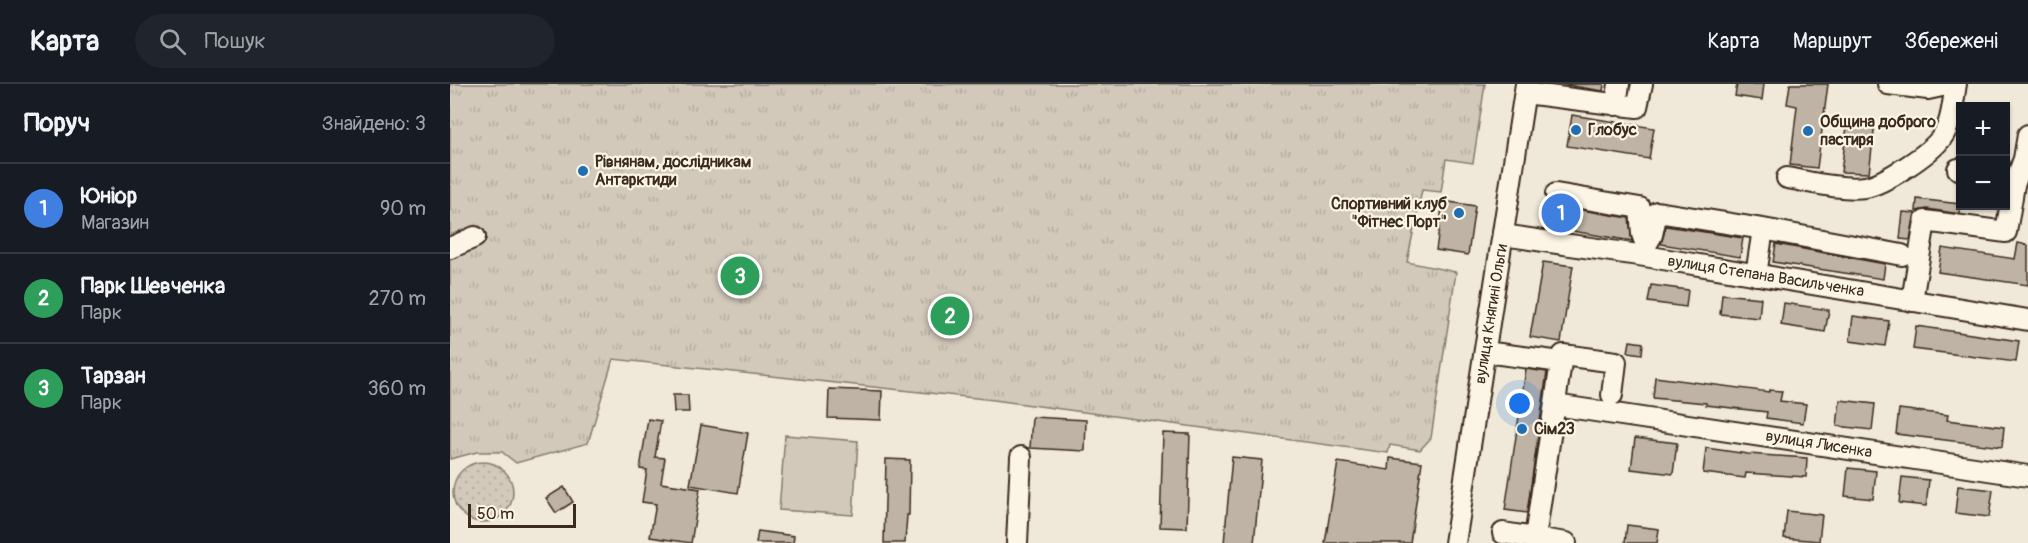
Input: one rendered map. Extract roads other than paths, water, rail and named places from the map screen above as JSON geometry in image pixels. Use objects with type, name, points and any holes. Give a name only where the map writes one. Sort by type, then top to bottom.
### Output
[{"type":"street","points":[[1616,105],[1619,84]]},
{"type":"street","points":[[1525,88],[1637,107],[1642,84]]},
{"type":"street","points":[[1888,84],[1928,89],[1951,84]]},
{"type":"street","points":[[1787,178],[1831,186],[1866,187],[1896,173],[1918,160],[1942,138],[1948,125],[1956,84]]},
{"type":"street","name":"вулиця Княгині Ольги","points":[[1455,543],[1525,88]]},
{"type":"street","points":[[1912,301],[1924,220],[2006,232],[2014,185],[2011,177],[2024,159],[2028,135]]},
{"type":"street","points":[[1556,194],[1640,208],[1646,251]]},
{"type":"street","points":[[1646,251],[1657,212],[1902,255]]},
{"type":"street","points":[[1756,275],[1763,230]]},
{"type":"street","name":"вулиця Степана Васильченка","points":[[1503,235],[1646,251],[1756,275],[2028,320]]},
{"type":"street","points":[[450,248],[475,237]]},
{"type":"street","points":[[1485,352],[1561,362]]},
{"type":"street","points":[[1535,538],[1563,355],[1616,362],[1611,403]]},
{"type":"street","name":"вулиця Лисенка","points":[[1555,405],[1611,403],[2028,476]]},
{"type":"street","points":[[1017,543],[1022,457]]},
{"type":"street","points":[[1503,533],[1566,543]]},
{"type":"place","name":"Глобус","points":[[1576,130]]},
{"type":"place","name":"Община доброго пастиря","points":[[1808,131]]},
{"type":"place","name":"Рівнянам, дослідникам Антарктиди","points":[[583,171]]},
{"type":"place","name":"Спортивний клуб \"Фітнес Порт\"","points":[[1459,213]]},
{"type":"place","name":"Юніор","points":[[1561,213]]},
{"type":"place","name":"Тарзан","points":[[740,276]]},
{"type":"place","name":"Парк Шевченка","points":[[950,316]]},
{"type":"place","name":"Сім23","points":[[1522,429]]}]
